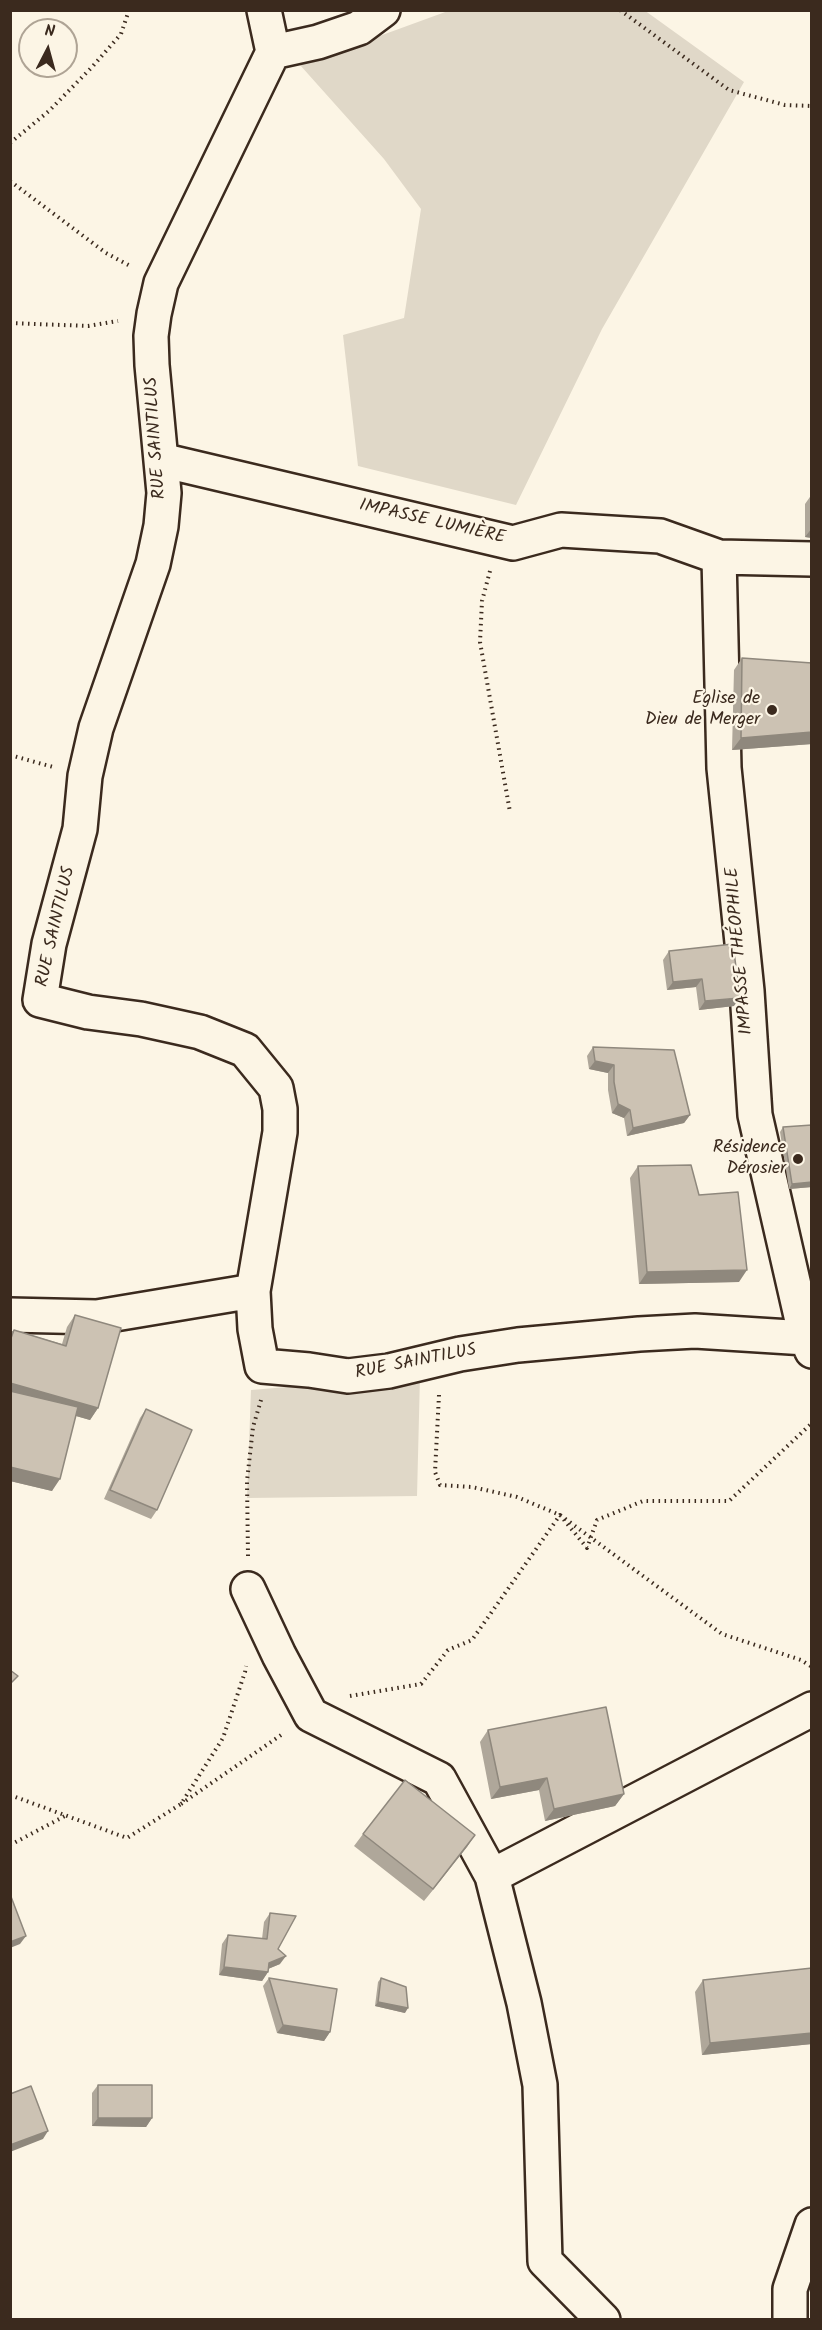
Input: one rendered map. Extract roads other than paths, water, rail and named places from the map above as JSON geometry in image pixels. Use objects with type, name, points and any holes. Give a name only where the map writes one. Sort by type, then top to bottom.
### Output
[{"type":"street","points":[[264,10],[273,52],[318,42],[359,28],[383,10]]},
{"type":"street","name":"RUE SAINTILUS","points":[[273,52],[161,283],[154,314],[152,365],[164,493],[161,526],[153,564],[96,728],[86,776],[80,829],[49,944],[40,1000],[88,1012],[141,1019],[200,1032],[245,1050],[276,1088],[280,1109],[280,1132],[253,1291],[255,1329],[262,1366],[348,1376],[389,1371],[459,1354],[518,1345],[695,1331],[810,1342]]},
{"type":"street","name":"IMPASSE LUMIÈRE","points":[[161,460],[513,543],[561,531],[660,536],[719,557],[812,559]]},
{"type":"street","name":"IMPASSE THÉOPHILE","points":[[719,557],[724,768],[747,992],[755,1115],[810,1342]]},
{"type":"street","points":[[10,1315],[97,1317],[253,1291]]},
{"type":"street","points":[[248,1589],[311,1715],[439,1779],[492,1876],[524,2003],[540,2085],[545,2261],[603,2319]]},
{"type":"street","points":[[492,1876],[812,1709]]},
{"type":"street","points":[[790,2319],[790,2289],[812,2225]]},
{"type":"place","name":"Eglise de Dieu de Merger","points":[[772,710]]},
{"type":"place","name":"Résidence Dérosier","points":[[798,1159]]}]
